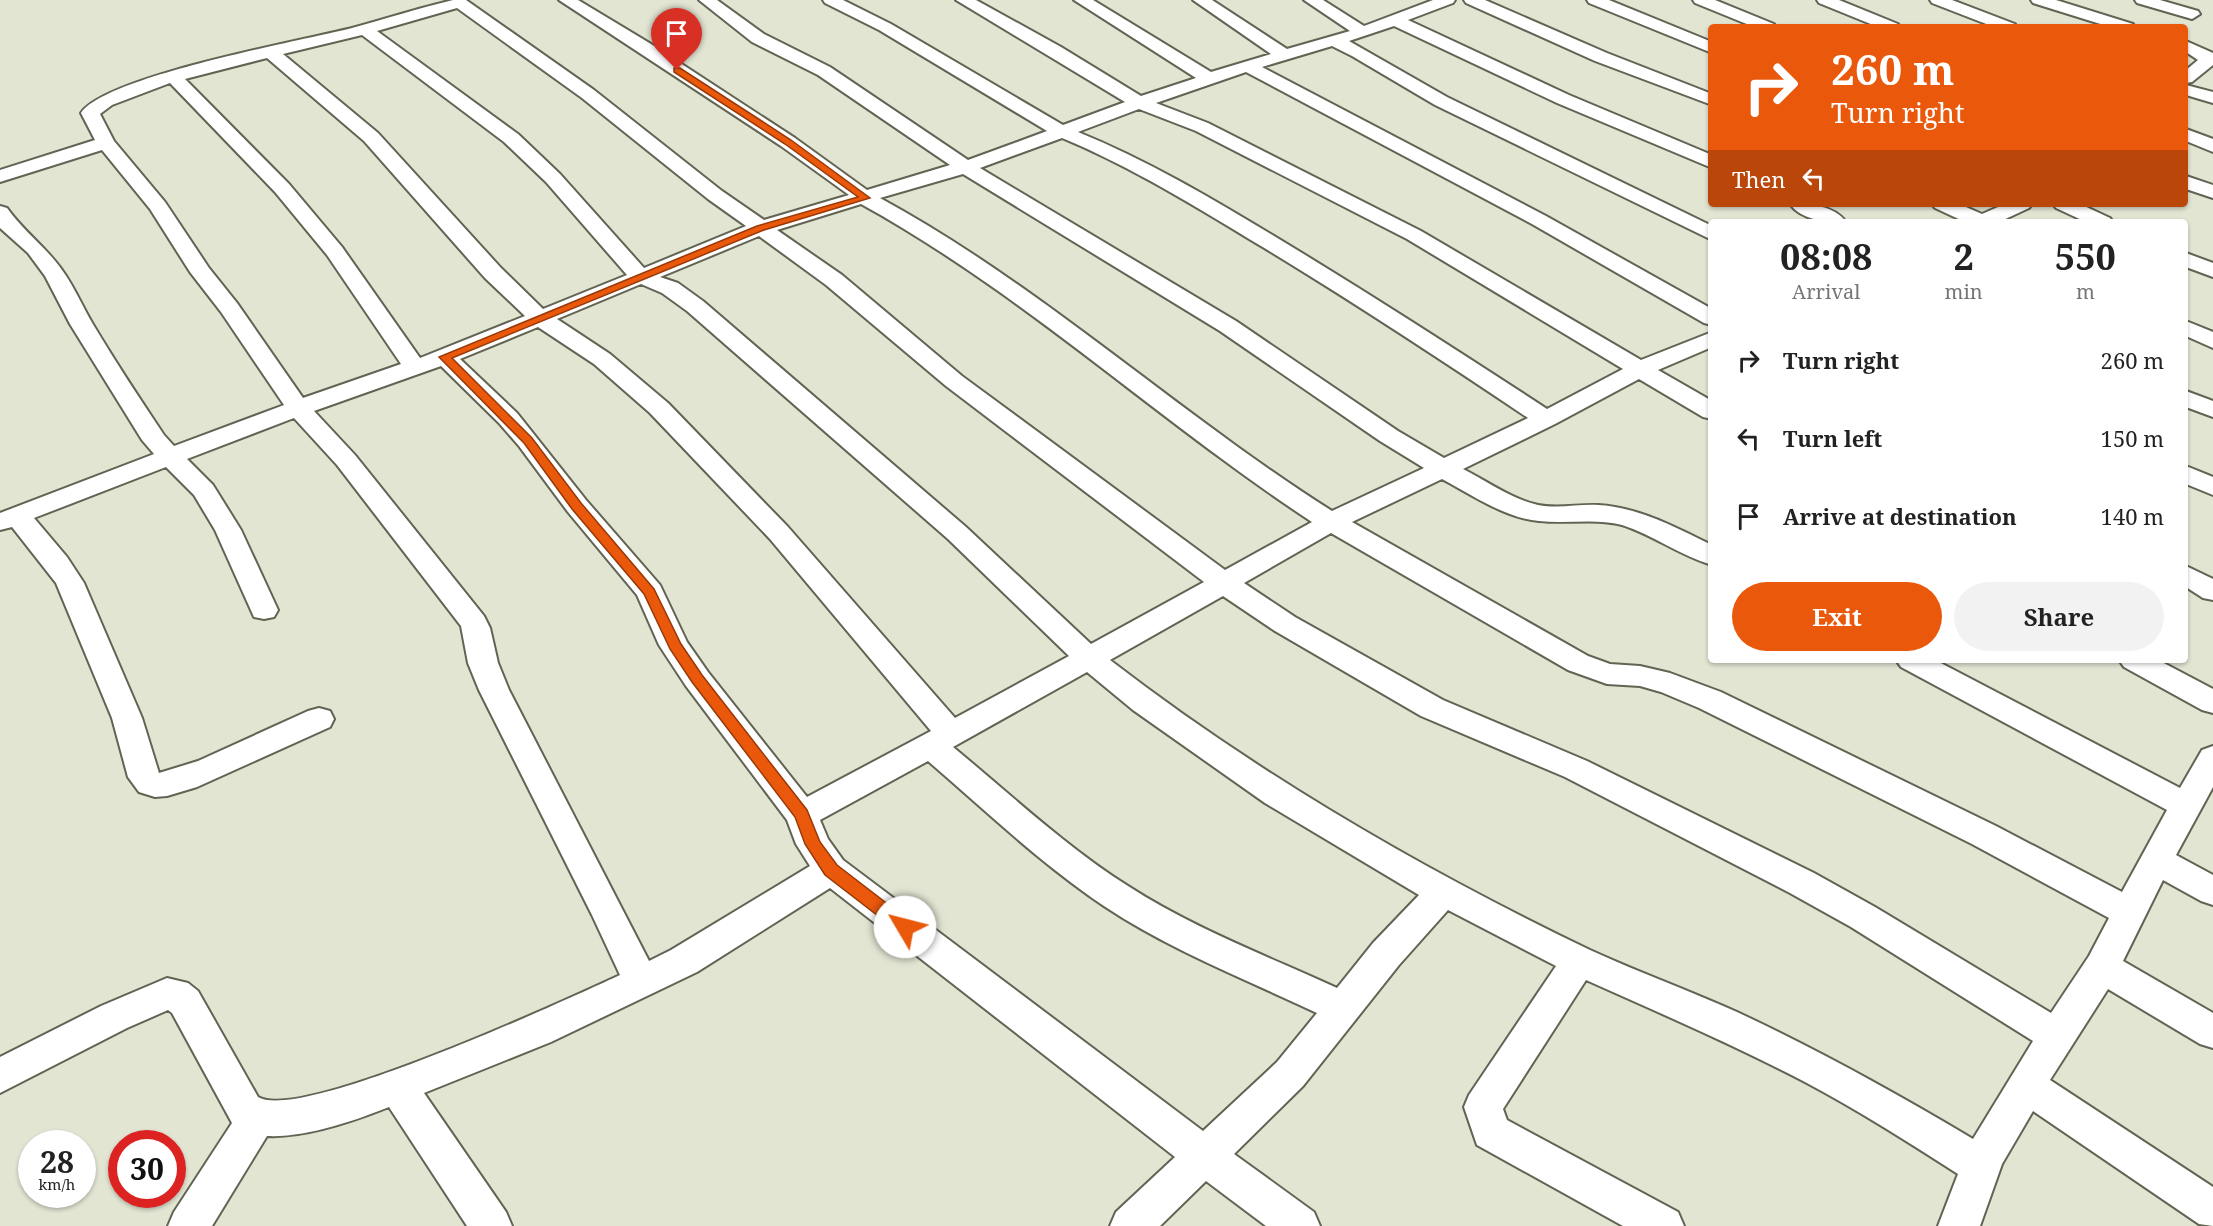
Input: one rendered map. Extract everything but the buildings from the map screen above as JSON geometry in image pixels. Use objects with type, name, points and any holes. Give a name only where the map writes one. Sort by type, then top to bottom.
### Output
[{"type":"street","points":[[567,0],[788,142],[865,198],[922,229],[1016,292],[1173,409],[1226,452],[1331,522],[1578,663],[1607,674],[1640,676],[1670,684],[1710,700],[1984,836],[2129,912]]},
{"type":"street","points":[[707,0],[758,38],[824,71],[992,184],[1219,320],[1389,436],[1442,468],[1509,504],[1537,513],[1568,515],[1598,513],[1624,517],[1648,525],[1708,554]]},
{"type":"street","points":[[831,0],[915,43],[1061,131],[1092,143],[1179,187],[1336,282],[1546,419]]},
{"type":"street","points":[[964,0],[1055,51],[1139,103],[1202,127],[1414,235],[1708,410]]},
{"type":"street","points":[[1082,0],[1210,79]]},
{"type":"street","points":[[1201,0],[1286,55]]},
{"type":"street","points":[[1312,0],[1363,32]]},
{"type":"street","points":[[319,719],[202,772],[171,783],[155,785],[149,783],[144,777],[127,718],[70,583],[57,562],[9,519],[168,456],[445,357],[760,228],[968,166],[1247,66],[1396,21],[1415,4],[1448,0]]},
{"type":"street","points":[[1472,0],[1601,57],[1708,98]]},
{"type":"street","points":[[1595,0],[1708,46]]},
{"type":"street","points":[[1701,0],[1761,24]]},
{"type":"street","points":[[1825,0],[1885,24]]},
{"type":"street","points":[[1938,0],[2001,24]]},
{"type":"street","points":[[2039,0],[2117,24]]},
{"type":"street","points":[[2143,0],[2192,14]]},
{"type":"street","points":[[641,982],[620,933],[508,719],[483,665],[478,633],[474,624],[346,460],[298,408],[201,272],[158,206],[106,143],[90,112],[93,109],[120,94],[174,77],[467,2],[588,93],[760,228],[834,280],[954,381],[1222,582],[1285,624],[1432,708],[1576,769],[1802,883],[1863,917],[2056,1036]]},
{"type":"street","points":[[1396,21],[1563,99],[1708,160]]},
{"type":"street","points":[[364,29],[511,138],[553,178],[641,277],[670,288],[703,313],[965,540],[1088,658],[1144,702],[1276,794],[1443,892],[1579,961],[1732,1028],[1818,1070],[1884,1106],[1981,1166]]},
{"type":"street","points":[[1332,40],[1358,52],[1441,101],[1708,232]]},
{"type":"street","points":[[2188,47],[2206,56],[2207,61],[2188,76]]},
{"type":"street","points":[[270,52],[371,137],[493,273],[541,319],[602,359],[659,408],[779,533],[941,739],[1081,872],[1117,897],[1193,939],[1344,1008]]},
{"type":"street","points":[[1247,66],[1520,210],[1708,316]]},
{"type":"street","points":[[174,77],[282,188],[335,250],[415,368]]},
{"type":"street","points":[[2188,91],[2213,98]]},
{"type":"street","points":[[2188,136],[2213,147]]},
{"type":"street","points":[[0,176],[106,143]]},
{"type":"street","points":[[2195,155],[2213,147]]},
{"type":"street","points":[[2188,183],[2213,192]]},
{"type":"street","points":[[1806,207],[1830,219]]},
{"type":"street","points":[[1949,207],[1975,219]]},
{"type":"street","points":[[1989,219],[2015,207]]},
{"type":"street","points":[[2070,207],[2096,219]]},
{"type":"street","points":[[0,212],[3,220],[34,248],[55,276],[81,324],[154,440],[168,456],[195,479],[222,520],[264,610]]},
{"type":"street","points":[[2188,260],[2213,271]]},
{"type":"street","points":[[2188,329],[2213,341]]},
{"type":"street","points":[[802,815],[1331,522],[1546,419],[1640,369],[1708,341]]},
{"type":"street","points":[[445,357],[508,418],[577,506],[650,592],[675,645],[697,679],[802,815],[813,844],[831,870],[1299,1226]]},
{"type":"street","points":[[2188,399],[2213,410]]},
{"type":"street","points":[[2188,475],[2213,487]]},
{"type":"street","points":[[2188,576],[2213,591]]},
{"type":"street","points":[[1917,663],[2187,806]]},
{"type":"street","points":[[2140,663],[2213,702]]},
{"type":"street","points":[[1959,1226],[1981,1166],[2056,1036],[2102,967],[2156,860],[2213,759]]},
{"type":"street","points":[[2156,860],[2213,891]]},
{"type":"street","points":[[0,1076],[156,997],[175,994],[191,1011],[244,1110],[257,1118],[298,1116],[358,1101],[538,1032],[684,961],[831,870]]},
{"type":"street","points":[[1131,1226],[1290,1074],[1386,954],[1443,892]]},
{"type":"street","points":[[1579,961],[1483,1107],[1491,1132],[1663,1226]]},
{"type":"street","points":[[2102,967],[2213,1032]]},
{"type":"street","points":[[397,1086],[491,1226]]},
{"type":"street","points":[[2027,1086],[2213,1210]]},
{"type":"street","points":[[189,1226],[257,1118]]},
{"type":"route","points":[[677,70],[788,142],[865,198],[760,228],[445,357],[508,418],[577,506],[650,592],[675,645],[697,679],[802,815],[813,844],[831,870],[905,927]]}]
